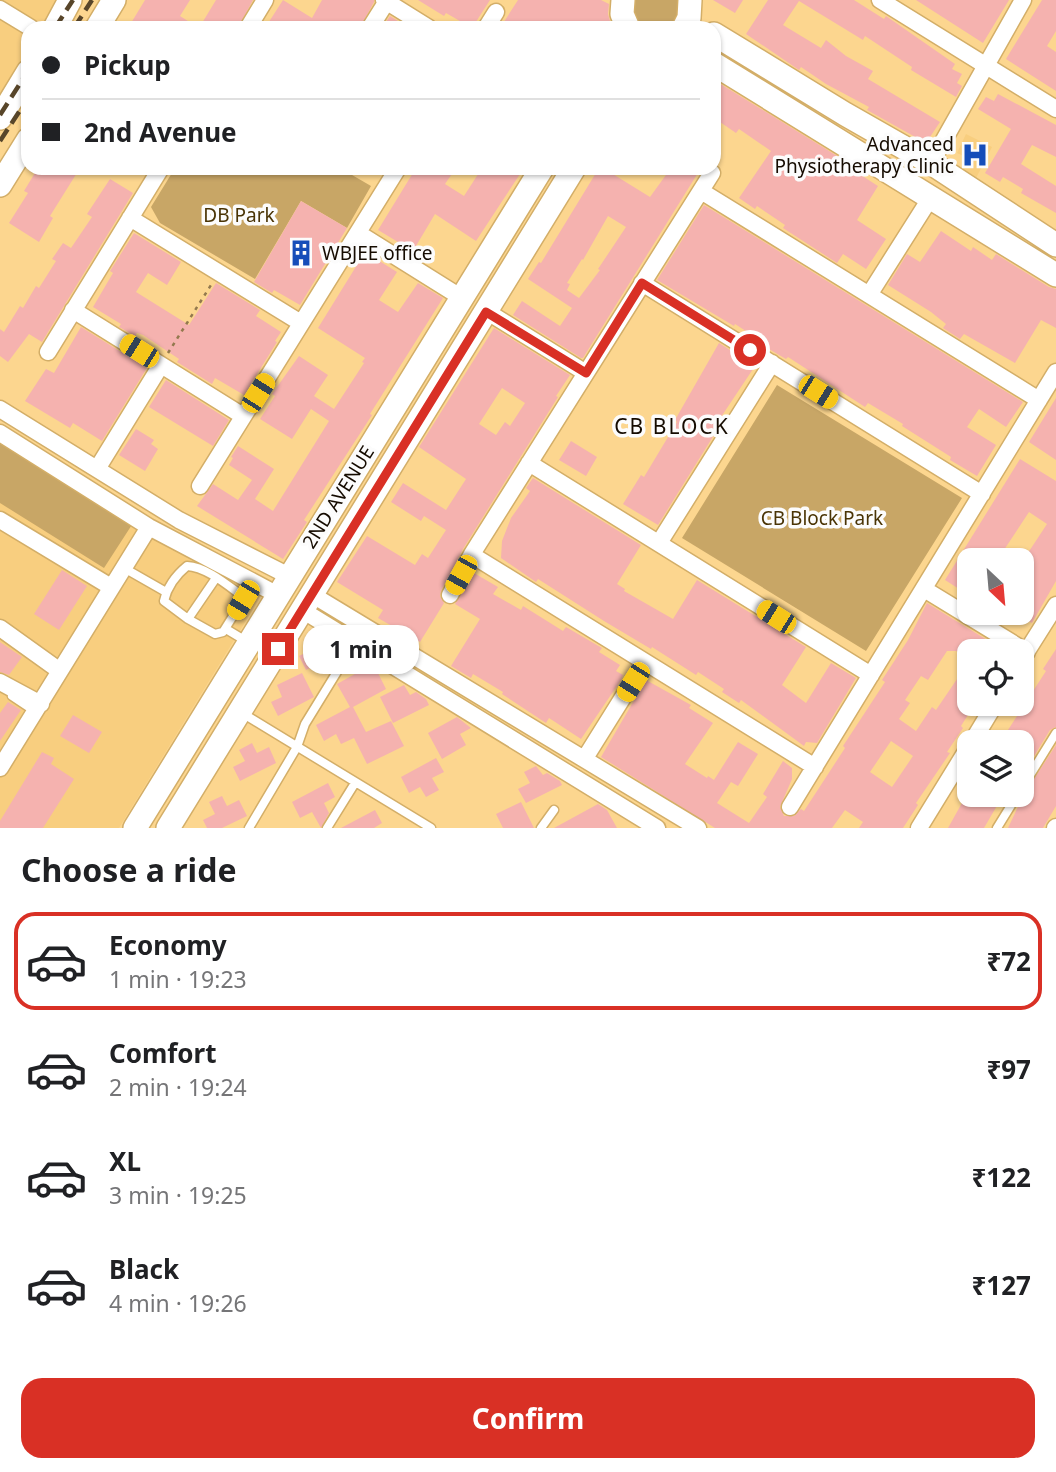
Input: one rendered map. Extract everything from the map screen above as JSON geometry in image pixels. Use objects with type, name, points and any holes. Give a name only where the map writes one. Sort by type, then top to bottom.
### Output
[{"type":"street","points":[[59,21],[70,0]]},
{"type":"street","points":[[101,21],[114,0]]},
{"type":"street","points":[[252,21],[265,0]]},
{"type":"street","points":[[880,0],[1056,109]]},
{"type":"street","points":[[931,163],[1023,0]]},
{"type":"street","points":[[374,21],[386,1],[418,21]]},
{"type":"street","points":[[0,9],[21,22]]},
{"type":"street","points":[[490,21],[496,12]]},
{"type":"street","points":[[721,38],[931,163],[1056,245]]},
{"type":"street","points":[[721,68],[1056,275]]},
{"type":"street","points":[[0,118],[21,84]]},
{"type":"street","points":[[832,136],[845,114]]},
{"type":"street","points":[[0,185],[21,151]]},
{"type":"street","points":[[48,352],[157,175]]},
{"type":"street","points":[[200,486],[394,175]]},
{"type":"street","name":"2ND AVENUE","points":[[135,828],[538,175]]},
{"type":"street","name":"2ND AVENUE","points":[[168,828],[570,175]]},
{"type":"street","points":[[450,595],[529,463],[711,175]]},
{"type":"street","points":[[701,191],[1039,400]]},
{"type":"street","points":[[869,295],[931,197]]},
{"type":"street","points":[[130,218],[302,323]]},
{"type":"street","points":[[358,233],[462,298]]},
{"type":"street","points":[[642,283],[982,494]]},
{"type":"street","points":[[73,310],[243,416]]},
{"type":"street","points":[[486,312],[586,373]]},
{"type":"street","points":[[659,543],[772,363]]},
{"type":"street","points":[[97,469],[161,365]]},
{"type":"street","points":[[790,807],[1056,372]]},
{"type":"street","points":[[0,409],[283,585]]},
{"type":"street","points":[[0,433],[149,527],[283,585]]},
{"type":"street","points":[[529,463],[871,676]]},
{"type":"street","points":[[126,513],[137,494]]},
{"type":"street","points":[[0,520],[111,587]]},
{"type":"street","points":[[0,768],[149,527]]},
{"type":"street","points":[[472,555],[815,767]]},
{"type":"street","points":[[924,589],[999,639]]},
{"type":"street","points":[[306,602],[585,758],[698,828]]},
{"type":"street","points":[[306,602],[657,828]]},
{"type":"street","points":[[1034,640],[1056,604]]},
{"type":"street","points":[[0,628],[60,671]]},
{"type":"street","points":[[246,648],[265,669]]},
{"type":"street","points":[[585,758],[645,662]]},
{"type":"street","points":[[0,682],[38,708]]},
{"type":"street","points":[[919,828],[957,767]]},
{"type":"street","points":[[665,828],[673,813]]},
{"type":"lane","points":[[187,566],[193,566],[216,578],[241,595],[243,600],[226,629],[215,634],[164,601],[166,592],[187,566]]},
{"type":"lane","points":[[124,568],[166,592]]},
{"type":"lane","points":[[188,619],[216,578]]},
{"type":"lane","points":[[226,629],[246,648]]},
{"type":"lane","points":[[249,828],[298,747],[305,724],[340,667]]},
{"type":"lane","points":[[0,689],[38,708]]},
{"type":"lane","points":[[240,711],[431,828]]},
{"type":"lane","points":[[1034,769],[1056,733]]},
{"type":"lane","points":[[327,828],[355,783]]},
{"type":"lane","points":[[998,828],[1010,807]]},
{"type":"lane","points":[[541,828],[554,810]]},
{"type":"path","points":[[161,365],[219,272]]},
{"type":"shaded area","points":[[0,0],[62,0],[48,21],[33,21]]},
{"type":"shaded area","points":[[0,19],[21,32],[21,65],[0,100]]},
{"type":"shaded area","name":"Advanced Physiotherapy Clinic","points":[[966,134],[992,147],[975,180],[961,173],[968,158],[957,153]]},
{"type":"shaded area","points":[[0,428],[263,590],[119,828],[0,828]]},
{"type":"green space","points":[[630,0],[681,0],[677,21],[634,21]]},
{"type":"green space","name":"DB Park","points":[[171,175],[352,175],[371,186],[347,228],[301,201],[255,279],[160,223],[151,207]]},
{"type":"green space","name":"CB Block Park","points":[[777,385],[962,498],[866,651],[682,538]]},
{"type":"green space","points":[[0,436],[135,520],[104,568],[0,503]]},
{"type":"building","points":[[145,0],[190,0],[180,16],[188,21],[132,21]]},
{"type":"building","points":[[216,0],[253,0],[242,21],[203,21]]},
{"type":"building","points":[[283,0],[312,18],[322,0],[374,0],[364,21],[270,21]]},
{"type":"building","points":[[418,0],[490,0],[476,21],[460,21],[446,13],[444,16]]},
{"type":"building","points":[[518,0],[601,0],[609,4],[610,21],[504,21]]},
{"type":"building","points":[[713,0],[743,0],[735,13]]},
{"type":"building","points":[[768,0],[854,0],[884,19],[886,16],[955,64],[952,69],[962,74],[957,83],[962,86],[956,97],[911,70],[912,67],[865,36],[863,40],[799,1],[783,25],[821,48],[826,40],[846,56],[873,71],[868,79],[940,122],[926,143],[867,110],[869,107],[801,67],[799,70],[746,34]]},
{"type":"building","points":[[916,0],[1009,0],[983,43]]},
{"type":"building","points":[[1042,0],[1056,0],[1056,31],[1047,46],[1056,52],[1056,91],[1006,59]]},
{"type":"building","points":[[721,84],[855,167],[853,170],[878,186],[857,220],[886,239],[866,269],[843,254],[837,263],[783,228],[785,225],[757,206],[755,209],[739,198],[771,151],[739,129],[736,133],[721,123]]},
{"type":"building","points":[[998,94],[1056,125],[1056,157],[1032,145],[1021,164],[1056,186],[1056,213],[1021,193],[1023,189],[1003,177],[1000,182],[985,173],[1011,129],[978,109],[986,97],[994,101]]},
{"type":"building","points":[[34,175],[76,175],[50,216],[53,218],[39,242],[9,223],[28,193],[24,191]]},
{"type":"building","points":[[412,175],[451,175],[445,184],[464,196],[478,175],[519,175],[476,241],[435,214],[413,251],[378,230]]},
{"type":"building","points":[[595,175],[614,175],[650,197],[666,175],[697,175],[583,358],[513,315],[522,301],[560,326],[572,308],[528,279],[539,262],[541,263]],"holes":[[[608,216],[626,227],[598,269],[600,270],[579,298],[567,290],[570,284],[567,283]]]},
{"type":"building","points":[[110,179],[133,193],[42,342],[29,334],[8,362],[0,356],[0,329],[4,332],[20,306],[23,308],[36,286],[39,288],[56,261],[52,259],[63,243],[71,248],[92,217],[87,214]]},
{"type":"building","name":"WBJEE office","points":[[301,201],[347,228],[300,305],[254,282]]},
{"type":"building","points":[[704,205],[1023,402],[1006,427],[979,409],[967,427],[996,445],[977,476],[950,460],[951,457],[902,426],[903,424],[868,403],[865,407],[788,357],[786,359],[750,338],[752,335],[735,324],[734,326],[657,280]]},
{"type":"building","points":[[941,231],[971,251],[973,247],[992,260],[996,254],[1056,289],[1056,328],[1041,320],[1015,363],[964,334],[960,339],[943,328],[946,324],[931,312],[888,285],[907,254],[920,262]]},
{"type":"building","points":[[134,233],[181,262],[167,285],[148,273],[136,292],[189,325],[216,283],[260,310],[256,316],[281,332],[244,395],[215,378],[212,384],[177,362],[179,359],[143,335],[137,333],[135,336],[93,307],[113,273],[110,271]]},
{"type":"building","points":[[365,252],[397,272],[379,300],[398,312],[418,283],[443,298],[304,520],[307,522],[283,559],[197,506],[213,484],[238,500],[252,480],[229,465],[238,446],[274,469],[255,499],[273,511],[329,421],[311,409],[292,439],[260,419],[275,396],[272,394],[299,356],[328,375],[314,396],[334,409],[364,363],[362,362],[365,358],[318,328]]},
{"type":"building","points":[[81,327],[147,368],[102,441],[73,423],[70,428],[25,401],[46,369],[54,373]]},
{"type":"building","points":[[494,328],[570,375],[463,549],[441,591],[440,596],[444,603],[420,642],[378,618],[383,610],[337,582],[367,536],[415,565],[422,554],[428,558],[446,530],[424,516],[421,521],[391,502],[403,483],[446,510],[466,479],[419,447]],"holes":[[[502,388],[525,403],[510,426],[505,422],[496,435],[479,424]]]},
{"type":"building","points":[[719,343],[755,366],[721,417],[724,419],[658,525],[623,504],[641,475],[644,477],[677,422],[675,420]]},
{"type":"building","points":[[166,380],[229,420],[213,446],[149,407]]},
{"type":"building","points":[[1056,398],[1056,460],[1029,442]]},
{"type":"building","points":[[136,429],[154,440],[151,444],[158,449],[145,471],[119,455]]},
{"type":"building","points":[[571,441],[597,457],[586,476],[559,460]]},
{"type":"building","points":[[1020,459],[1056,481],[1056,581],[1034,620],[1034,548],[1031,548],[1047,524],[1029,512],[1005,548],[965,548]]},
{"type":"building","points":[[533,478],[641,545],[617,584],[625,589],[624,591],[673,619],[697,580],[806,647],[782,685],[806,703],[831,663],[856,678],[817,743],[806,742],[804,746],[741,700],[739,703],[722,692],[724,689],[698,672],[696,675],[652,647],[651,649],[538,579],[536,582],[501,558],[502,541],[511,518],[530,491],[526,488]]},
{"type":"building","points":[[957,561],[957,588],[945,580]]},
{"type":"building","points":[[62,570],[87,586],[59,630],[34,614]]},
{"type":"building","points":[[474,573],[498,587],[493,594],[521,610],[523,606],[563,631],[566,627],[602,648],[599,652],[620,665],[616,671],[623,675],[621,680],[581,739],[549,718],[546,723],[473,674],[471,678],[451,666],[480,619],[455,604]]},
{"type":"building","points":[[927,603],[957,621],[957,625],[963,625],[986,639],[957,639],[957,652],[947,651],[928,680],[921,676],[905,700],[910,703],[899,719],[916,731],[932,707],[936,710],[957,679],[957,716],[967,716],[961,726],[962,730],[957,730],[957,737],[947,752],[950,753],[916,803],[918,805],[903,828],[859,828],[863,822],[845,810],[832,828],[715,828],[601,757],[646,680],[691,705],[689,708],[713,723],[685,764],[714,780],[738,742],[758,754],[738,786],[731,782],[717,803],[749,823],[767,797],[763,794],[783,761],[792,768],[792,779],[780,807],[784,816],[794,816],[801,809],[804,811],[845,748],[843,746],[885,682],[882,680],[908,640]],"holes":[[[891,741],[913,756],[892,787],[870,772]]]},
{"type":"building","points":[[318,632],[324,642],[329,639],[340,645],[343,652],[306,670],[299,656],[311,650],[306,638]]},
{"type":"building","points":[[0,642],[22,657],[9,675],[0,672]]},
{"type":"building","points":[[1056,649],[1056,727],[1050,730],[1034,756],[1034,730],[1008,730],[1017,716],[1034,716],[1034,690],[1046,671],[1043,669]]},
{"type":"building","points":[[371,665],[375,667],[386,689],[353,707],[366,732],[391,721],[404,746],[367,764],[354,738],[341,744],[336,734],[324,741],[316,725],[350,707],[337,684]]},
{"type":"building","points":[[302,673],[314,697],[278,716],[271,702],[282,697],[277,685]]},
{"type":"building","points":[[404,685],[410,695],[416,692],[426,699],[429,705],[393,723],[380,697]]},
{"type":"building","points":[[8,702],[21,710],[0,741],[0,713]]},
{"type":"building","points":[[73,715],[102,732],[89,753],[60,736]]},
{"type":"building","points":[[457,717],[471,728],[460,734],[466,745],[442,759],[428,733]]},
{"type":"building","points":[[252,743],[257,753],[269,747],[276,763],[240,781],[233,767],[245,761],[239,750]]},
{"type":"building","points":[[1056,745],[1056,806],[1043,828],[1008,828],[1018,807],[1034,807],[1034,779]]},
{"type":"building","points":[[42,752],[54,758],[51,764],[74,779],[43,828],[0,828],[0,821]]},
{"type":"building","points":[[436,758],[444,772],[432,778],[439,790],[426,797],[420,787],[409,793],[401,777]]},
{"type":"building","points":[[536,766],[543,775],[547,773],[562,785],[526,803],[518,789],[530,783],[524,772]]},
{"type":"building","points":[[328,783],[335,797],[324,803],[329,813],[321,828],[312,812],[300,818],[292,802]]},
{"type":"building","points":[[222,796],[227,806],[239,800],[247,816],[222,828],[207,828],[203,820],[215,814],[209,802]]},
{"type":"building","points":[[521,802],[534,828],[503,828],[496,814]]},
{"type":"building","points":[[598,804],[607,810],[617,828],[554,828]]},
{"type":"building","points":[[960,807],[996,807],[984,828],[948,828]]},
{"type":"building","points":[[375,810],[382,823],[374,828],[341,828]]},
{"type":"railway","points":[[60,21],[73,0]]},
{"type":"railway","points":[[78,21],[92,0]]},
{"type":"railway","points":[[0,115],[21,82]]},
{"type":"railway","points":[[0,141],[21,109]]},
{"type":"place","name":"Advanced Physiotherapy Clinic","points":[[975,155]]},
{"type":"place","name":"WBJEE office","points":[[301,253]]},
{"type":"district","name":"CB BLOCK","points":[[672,426]]},
{"type":"route","points":[[278,649],[486,312],[586,373],[642,283],[750,350]]}]
